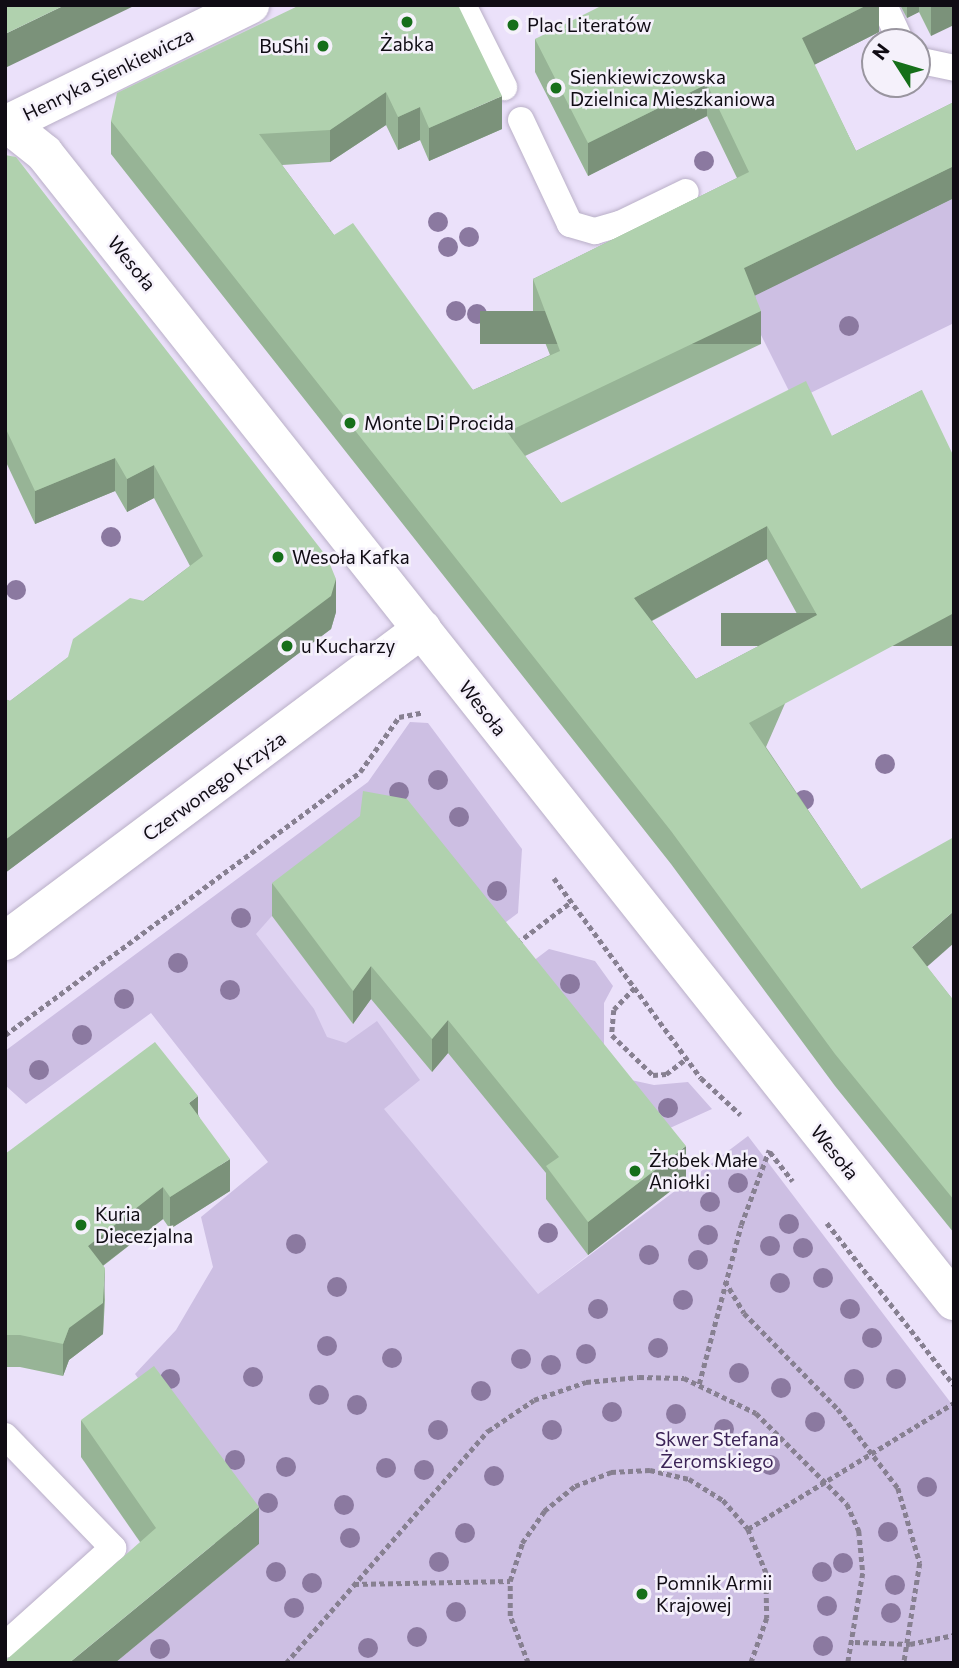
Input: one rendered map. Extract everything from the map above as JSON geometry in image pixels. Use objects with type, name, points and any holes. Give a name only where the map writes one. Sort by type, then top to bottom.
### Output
[{"type":"street","name":"Henryka Sienkiewicza","points":[[6,123],[250,5]]},
{"type":"street","name":"Wesoła","points":[[6,123],[44,153],[954,1301]]},
{"type":"street","name":"Czerwonego Krzyża","points":[[5,941],[422,629]]},
{"type":"lane","points":[[463,5],[504,87]]},
{"type":"lane","points":[[884,5],[895,28]]},
{"type":"lane","points":[[931,63],[954,68]]},
{"type":"lane","points":[[521,120],[570,224],[595,231],[620,224],[686,192]]},
{"type":"lane","points":[[5,1436],[113,1548],[5,1645]]},
{"type":"path","points":[[5,1035],[360,772],[399,717],[413,710],[430,715]]},
{"type":"path","points":[[547,869],[687,1058],[747,1122]]},
{"type":"path","points":[[505,952],[571,902]]},
{"type":"path","points":[[635,988],[614,1010],[612,1035],[653,1075],[666,1074],[687,1058]]},
{"type":"path","points":[[762,1141],[801,1190]]},
{"type":"path","points":[[699,1384],[724,1281],[769,1150]]},
{"type":"path","points":[[817,1211],[954,1385]]},
{"type":"path","points":[[724,1281],[744,1313],[875,1451],[898,1488],[916,1541],[919,1583],[910,1644],[904,1663]]},
{"type":"path","points":[[286,1663],[488,1431],[534,1400],[586,1382],[639,1377],[699,1384],[755,1413],[827,1481],[859,1531],[863,1573],[855,1642],[848,1663]]},
{"type":"path","points":[[748,1529],[954,1403]]},
{"type":"path","points":[[527,1663],[510,1616],[510,1581],[522,1543],[544,1511],[575,1486],[611,1472],[650,1470],[689,1479],[723,1500],[748,1529],[766,1572],[767,1607],[751,1663]]},
{"type":"path","points":[[354,1584],[510,1581]]},
{"type":"path","points":[[855,1642],[910,1644],[954,1636]]},
{"type":"shaded area","points":[[272,916],[685,1180],[538,1294],[450,1393],[255,934]]},
{"type":"green space","points":[[954,196],[954,323],[794,401],[743,299]]},
{"type":"green space","name":"Skwer Stefana Żeromskiego","points":[[410,722],[428,723],[522,849],[518,913],[490,934],[272,916],[256,934],[314,1009],[327,1037],[346,1043],[377,1021],[420,1080],[384,1109],[538,1294],[748,1136],[954,1407],[954,1663],[115,1663],[259,1544],[135,1374],[176,1330],[213,1267],[201,1217],[268,1162],[151,1013],[26,1104],[5,1085],[5,1051],[368,782]]},
{"type":"green space","points":[[549,949],[595,961],[613,986],[604,1003],[604,1045],[631,1080],[654,1085],[688,1082],[712,1109],[650,1137],[520,971]]},
{"type":"building","points":[[5,5],[65,5],[5,34]]},
{"type":"building","points":[[300,5],[458,5],[502,96],[429,128],[420,107],[398,117],[386,92],[330,130],[259,134],[334,235],[353,223],[473,390],[560,351],[533,279],[749,172],[707,84],[588,143],[535,39],[603,5],[867,5],[802,38],[856,151],[954,102],[954,166],[744,268],[761,311],[507,432],[561,503],[806,381],[832,436],[922,390],[954,457],[954,613],[749,723],[861,889],[954,837],[954,911],[912,947],[954,1001],[954,1200],[835,1054],[671,831],[111,121],[117,93]],"holes":[[[767,526],[817,615],[696,679],[634,598]]]},
{"type":"building","points":[[5,155],[16,157],[327,557],[336,579],[331,596],[5,840],[5,699],[10,701],[68,657],[73,639],[130,598],[144,601],[203,556],[154,465],[127,479],[115,458],[35,491],[5,427]]},
{"type":"building","points":[[363,791],[407,799],[686,1146],[588,1222],[546,1166],[559,1157],[448,1020],[432,1039],[371,966],[353,991],[272,883],[360,816]]},
{"type":"building","name":"Kuria Diecezjalna","points":[[155,1042],[198,1096],[189,1103],[230,1159],[170,1197],[163,1187],[88,1246],[105,1268],[103,1303],[69,1328],[63,1344],[20,1335],[5,1335],[5,1154]]},
{"type":"building","points":[[154,1366],[259,1507],[69,1663],[5,1663],[156,1528],[81,1420]]},
{"type":"place","name":"Żabka","points":[[407,22]]},
{"type":"place","name":"Plac Literatów","points":[[513,25]]},
{"type":"place","name":"BuShi","points":[[323,46]]},
{"type":"place","name":"Sienkiewiczowska Dzielnica Mieszkaniowa","points":[[556,88]]},
{"type":"place","name":"Monte Di Procida","points":[[350,423]]},
{"type":"place","name":"Wesoła Kafka","points":[[278,557]]},
{"type":"place","name":"u Kucharzy","points":[[287,646]]},
{"type":"place","name":"Żłobek Małe Aniołki","points":[[635,1171]]},
{"type":"place","name":"Kuria Diecezjalna","points":[[81,1225]]},
{"type":"place","name":"Pomnik Armii Krajowej","points":[[642,1594]]}]
